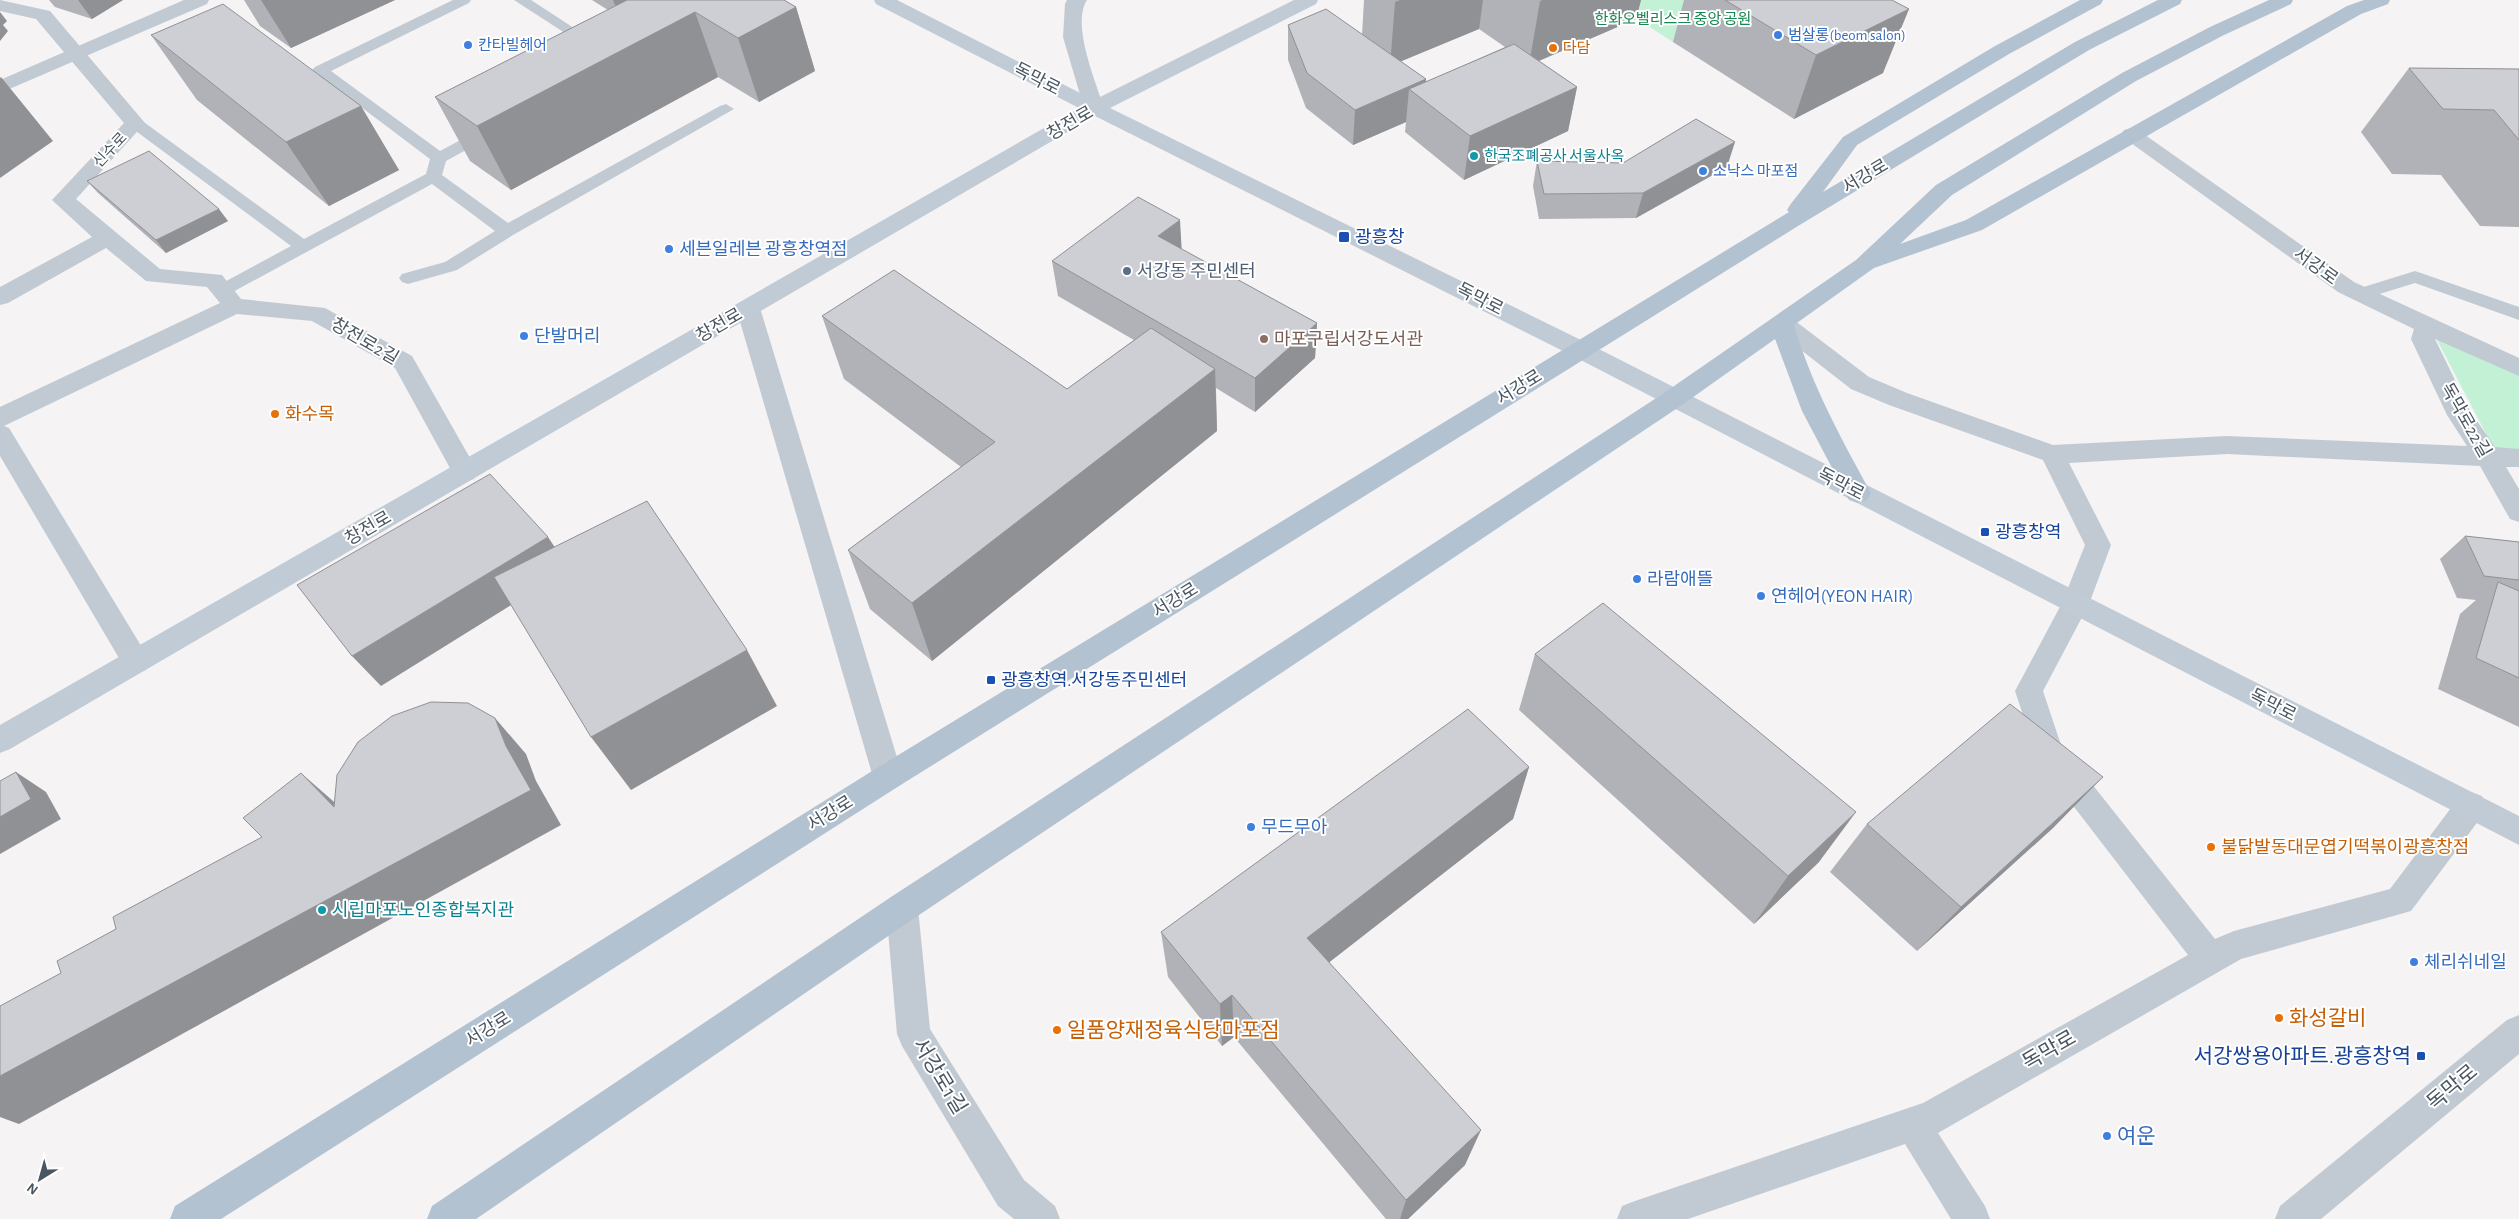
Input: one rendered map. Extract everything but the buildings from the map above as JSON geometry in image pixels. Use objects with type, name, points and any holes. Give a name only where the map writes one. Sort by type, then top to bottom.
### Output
[{"type":"main road","name":"독막로","points":[[883,0],[1094,108],[1581,350],[1673,399],[2519,831]]},
{"type":"main road","name":"창전로","points":[[0,740],[1094,108],[1309,0]]},
{"type":"main road","points":[[1790,221],[1850,141],[2002,50],[2094,0]]},
{"type":"main road","name":"서강로","points":[[188,1219],[888,777],[1790,221],[1977,107],[2082,46],[2172,0]]},
{"type":"main road","points":[[444,1219],[902,908],[1673,399],[1864,265],[1944,190],[2129,77],[2217,31],[2284,0]]},
{"type":"main road","points":[[1864,265],[1974,225],[2131,134],[2354,10],[2381,0]]},
{"type":"main road","points":[[1782,323],[1794,366],[1808,402],[1858,493]]},
{"type":"street","points":[[0,88],[200,0]]},
{"type":"street","points":[[1078,0],[1074,4],[1072,37],[1094,108]]},
{"type":"street","name":"신수로","points":[[0,5],[43,15],[135,123],[62,200],[107,238]]},
{"type":"street","name":"서강로","points":[[2131,134],[2346,287],[2519,368]]},
{"type":"street","points":[[0,297],[107,238]]},
{"type":"street","name":"창전로2길","points":[[107,238],[154,276],[214,280],[228,298],[317,314],[404,362],[465,472]]},
{"type":"street","points":[[0,418],[228,298]]},
{"type":"street","points":[[748,308],[888,777]]},
{"type":"street","points":[[1782,323],[1860,383],[1898,399],[2052,454],[2227,445],[2519,458]]},
{"type":"street","name":"독막로22길","points":[[2427,326],[2423,339],[2460,414],[2519,512]]},
{"type":"street","points":[[0,434],[136,662]]},
{"type":"street","points":[[2052,454],[2098,545],[2075,604],[2029,691],[2048,751],[2211,959]]},
{"type":"street","name":"독막로","points":[[1635,1219],[1931,1118],[2234,946],[2400,901],[2471,806]]},
{"type":"street","name":"서강로1길","points":[[902,908],[914,1034],[1011,1193],[1042,1219]]},
{"type":"street","name":"독막로","points":[[2293,1219],[2519,1032]]},
{"type":"street","points":[[1912,1124],[1972,1219]]},
{"type":"lane","points":[[439,158],[320,70],[464,0]]},
{"type":"lane","points":[[521,0],[603,51]]},
{"type":"lane","points":[[408,278],[451,266],[507,231],[726,108]]},
{"type":"lane","points":[[135,123],[303,246]]},
{"type":"lane","points":[[228,298],[303,246],[433,177],[439,158],[499,126]]},
{"type":"lane","points":[[433,177],[507,231]]},
{"type":"lane","points":[[2360,294],[2415,277],[2519,314]]},
{"type":"green space","name":"한화오벨리스크 중앙 공원","points":[[1608,0],[1760,0],[1673,42]]},
{"type":"green space","points":[[2435,336],[2519,375],[2519,451],[2494,449]]},
{"type":"place","name":"범살롱(beom salon)","points":[[1778,35]]},
{"type":"place","name":"칸타빌헤어","points":[[468,45]]},
{"type":"place","name":"다담","points":[[1553,48]]},
{"type":"place","name":"한국조폐공사 서울사옥","points":[[1474,156]]},
{"type":"place","name":"소낙스 마포점","points":[[1703,171]]},
{"type":"place","name":"광흥창","points":[[1344,237]]},
{"type":"place","name":"세븐일레븐 광흥창역점","points":[[669,249]]},
{"type":"place","name":"서강동 주민센터","points":[[1127,271]]},
{"type":"place","name":"단발머리","points":[[524,336]]},
{"type":"place","name":"마포구립서강도서관","points":[[1264,339]]},
{"type":"place","name":"화수목","points":[[275,414]]},
{"type":"place","name":"광흥창역","points":[[1985,532]]},
{"type":"place","name":"라람애뜰","points":[[1637,579]]},
{"type":"place","name":"연헤어(YEON HAIR)","points":[[1761,596]]},
{"type":"place","name":"광흥창역.서강동주민센터","points":[[991,680]]},
{"type":"place","name":"무드무아","points":[[1251,827]]},
{"type":"place","name":"불닭발동대문엽기떡볶이광흥창점","points":[[2211,847]]},
{"type":"place","name":"시립마포노인종합복지관","points":[[322,910]]},
{"type":"place","name":"체리쉬네일","points":[[2414,962]]},
{"type":"place","name":"화성갈비","points":[[2279,1018]]},
{"type":"place","name":"일품양재정육식당마포점","points":[[1057,1030]]},
{"type":"place","name":"서강쌍용아파트.광흥창역","points":[[2421,1056]]},
{"type":"place","name":"여운","points":[[2107,1136]]}]
